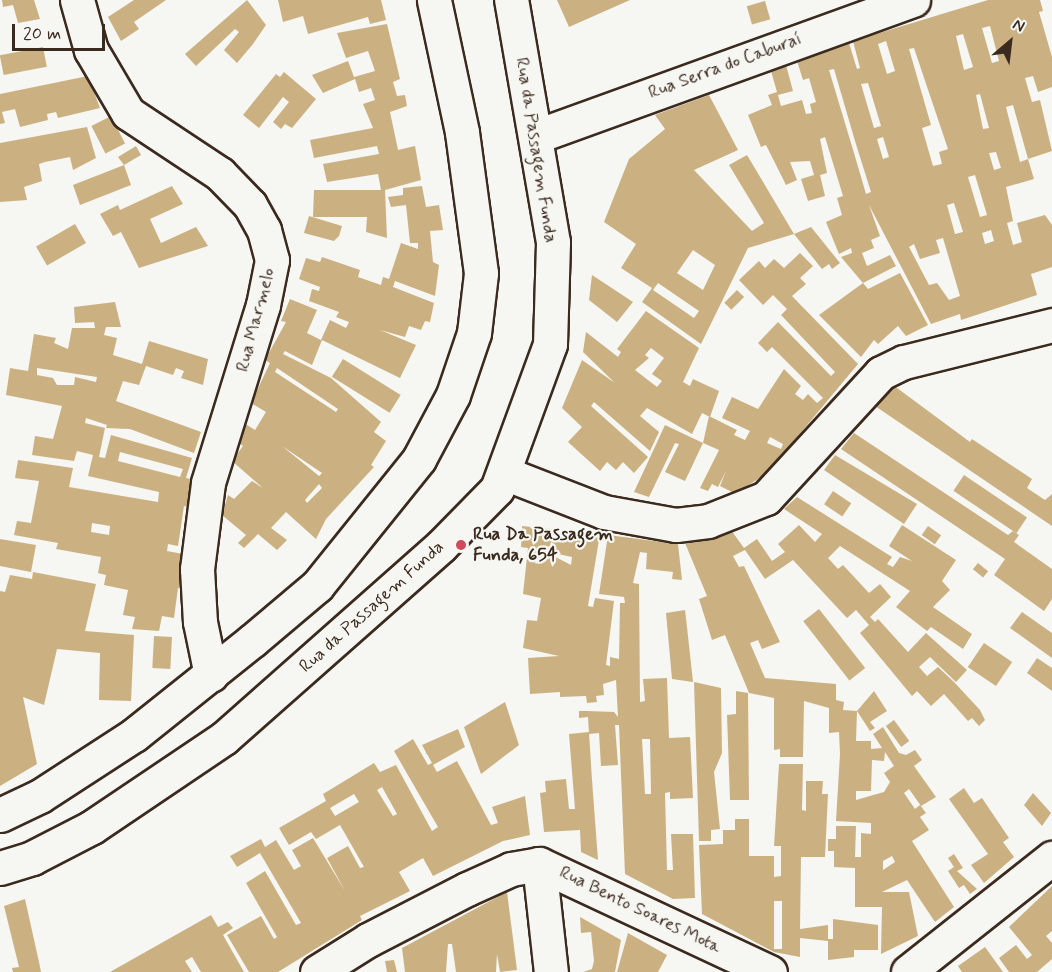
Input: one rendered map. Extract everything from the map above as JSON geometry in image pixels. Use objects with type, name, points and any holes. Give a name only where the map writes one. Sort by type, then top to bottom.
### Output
[{"type":"street","name":"Rua Marmelo","points":[[77,0],[91,50],[128,113],[220,174],[250,205],[264,230],[272,260],[263,305],[208,483],[197,569],[200,622],[211,675]]},
{"type":"street","points":[[0,815],[40,796],[134,735],[211,675],[317,586],[366,529],[419,459],[453,395],[474,333],[481,273],[462,132],[434,0]]},
{"type":"street","name":"Rua da Passagem Funda","points":[[0,868],[32,858],[92,827],[224,738],[441,546],[497,489],[550,344],[553,242],[537,136],[511,0]]},
{"type":"street","name":"Rua Serra do Caburaí","points":[[537,136],[914,0]]},
{"type":"street","points":[[504,473],[604,512],[676,525],[708,521],[766,498],[881,373],[904,362],[1052,325]]},
{"type":"street","points":[[908,972],[1052,858]]},
{"type":"street","points":[[539,864],[551,972]]},
{"type":"street","name":"Rua Bento Soares Mota","points":[[317,972],[368,940],[467,889],[511,869],[539,864],[770,972]]},
{"type":"building","points":[[2,0],[34,0],[40,19],[18,23],[13,5],[3,7]]},
{"type":"building","points":[[134,0],[166,0],[134,22],[139,29],[121,41],[108,17]]},
{"type":"building","points":[[247,0],[266,25],[253,44],[237,63],[224,50],[239,32],[235,29],[196,66],[185,54]]},
{"type":"building","points":[[278,0],[381,0],[386,20],[370,24],[368,17],[308,34],[303,16],[283,22]]},
{"type":"building","points":[[557,0],[630,0],[569,27]]},
{"type":"building","points":[[988,0],[1040,0],[1043,11],[1039,12],[1052,57],[1052,87],[1038,92],[1033,76],[1025,78],[1032,102],[1040,100],[1052,151],[1028,159],[1034,179],[1006,187],[1013,221],[1007,223],[1013,245],[1022,242],[1017,223],[1045,215],[1052,225],[1052,267],[1031,274],[1037,295],[961,320],[960,314],[931,324],[869,205],[880,236],[871,240],[874,248],[862,253],[867,266],[890,255],[896,266],[863,283],[841,257],[852,253],[851,248],[839,254],[826,222],[842,215],[837,198],[843,196],[825,137],[820,139],[827,173],[820,175],[825,196],[808,201],[801,179],[814,175],[810,161],[790,162],[797,180],[786,185],[766,145],[761,147],[748,115],[772,105],[768,95],[777,92],[771,71],[786,65],[793,91],[778,95],[781,106],[802,100],[806,114],[812,113],[810,104],[816,102],[809,78],[803,80],[797,61],[849,43],[857,69],[860,68],[853,41]],"holes":[[[990,26],[999,61],[992,63],[982,28]],[[963,34],[973,67],[964,70],[956,36]],[[886,41],[895,71],[887,74],[878,44]],[[914,48],[948,149],[939,152],[942,164],[933,166],[922,128],[931,125],[909,49]],[[834,69],[871,192],[866,194],[854,153],[829,70]],[[868,83],[881,126],[874,128],[861,84]],[[980,94],[989,128],[983,129],[976,95]],[[1013,105],[1028,159],[1020,162],[1006,107]],[[883,137],[889,157],[883,159],[877,139]],[[996,152],[1001,168],[994,170],[989,153]],[[975,175],[987,215],[980,217],[968,177]],[[954,203],[963,232],[955,234],[947,205]],[[991,230],[994,241],[985,244],[982,233]],[[943,238],[960,296],[949,300],[937,283],[929,285],[909,247],[914,244],[920,259],[940,253],[936,240]]]},
{"type":"building","points":[[765,1],[770,19],[752,25],[747,6]]},
{"type":"building","points":[[387,24],[400,79],[393,82],[397,96],[405,95],[407,106],[390,112],[398,150],[415,146],[421,180],[385,190],[387,238],[366,232],[367,217],[313,217],[314,190],[381,190],[378,174],[327,182],[323,164],[379,154],[377,146],[314,158],[310,140],[373,128],[363,104],[375,100],[371,88],[359,92],[355,79],[323,93],[312,75],[348,61],[354,77],[375,71],[368,51],[346,58],[337,33]]},
{"type":"building","points":[[43,47],[47,67],[4,75],[0,55]]},
{"type":"building","points":[[284,72],[316,99],[292,128],[285,124],[281,129],[273,122],[289,102],[283,97],[259,128],[243,115],[276,74],[280,77]]},
{"type":"building","points":[[88,76],[100,108],[58,118],[56,112],[47,114],[48,120],[20,127],[15,109],[2,112],[5,123],[0,124],[0,94]]},
{"type":"building","points":[[709,95],[738,150],[694,170],[752,231],[764,223],[729,165],[747,155],[794,234],[748,248],[701,344],[642,302],[652,288],[621,268],[636,244],[604,222],[629,159],[665,129],[655,115]],"holes":[[[693,250],[715,265],[703,290],[677,273]],[[658,283],[699,311],[694,318],[653,290]]]},
{"type":"building","points":[[111,116],[125,144],[105,154],[91,126]]},
{"type":"building","points":[[87,127],[96,158],[73,170],[70,157],[39,164],[42,181],[24,187],[27,200],[0,202],[0,143]]},
{"type":"building","points":[[136,146],[141,155],[124,165],[118,157]]},
{"type":"building","points":[[124,165],[131,185],[80,205],[73,185]]},
{"type":"building","points":[[172,186],[183,204],[150,219],[161,243],[196,227],[208,246],[139,268],[121,232],[113,236],[100,214],[118,205],[120,210]]},
{"type":"building","points":[[422,186],[426,207],[439,205],[443,230],[430,231],[433,262],[439,265],[435,296],[395,281],[393,287],[434,303],[430,322],[425,321],[421,330],[409,326],[405,337],[380,330],[416,345],[400,378],[322,340],[312,365],[285,351],[283,354],[331,378],[381,422],[374,432],[386,441],[371,465],[374,467],[326,519],[316,539],[286,512],[271,528],[287,540],[277,550],[258,534],[244,548],[238,543],[246,535],[222,515],[228,495],[234,499],[252,481],[263,488],[232,461],[243,446],[236,441],[244,423],[255,430],[266,412],[251,403],[270,363],[265,360],[286,322],[281,321],[290,299],[317,310],[307,333],[321,340],[330,320],[346,328],[349,322],[336,317],[339,312],[309,301],[312,289],[319,291],[320,287],[299,279],[306,258],[320,262],[322,257],[360,270],[358,277],[381,285],[383,277],[389,279],[401,243],[418,249],[418,243],[410,243],[406,205],[391,207],[388,197],[403,195],[403,188]],"holes":[[[277,368],[338,409],[336,412],[275,372]],[[282,446],[322,473],[319,476]],[[319,484],[322,488],[307,503],[305,500]]]},
{"type":"building","points":[[309,216],[342,226],[339,236],[334,241],[304,233]]},
{"type":"building","points":[[75,224],[86,243],[47,266],[36,246]]},
{"type":"building","points":[[811,227],[840,263],[832,269],[829,264],[822,269],[794,234]]},
{"type":"building","points":[[800,253],[813,266],[800,278],[806,284],[792,296],[858,364],[768,472],[736,494],[720,486],[726,471],[718,487],[712,484],[708,491],[700,488],[719,450],[703,443],[709,416],[737,430],[734,435],[745,440],[750,431],[722,418],[732,397],[758,409],[784,369],[801,386],[795,394],[803,400],[808,394],[817,403],[823,398],[772,347],[767,352],[758,343],[778,322],[831,376],[835,372],[781,315],[787,309],[773,295],[763,305],[739,280],[759,261],[765,268],[774,259],[784,268]],"holes":[[[770,437],[783,444],[781,449],[767,443]]]},
{"type":"building","points":[[900,273],[928,325],[906,336],[898,326],[878,344],[874,340],[861,357],[819,315],[863,283],[868,289]]},
{"type":"building","points":[[592,275],[633,302],[617,322],[589,300]]},
{"type":"building","points":[[737,290],[744,297],[731,310],[724,303]]},
{"type":"building","points":[[115,302],[121,327],[106,327],[104,335],[117,338],[113,355],[142,364],[149,341],[208,359],[203,385],[181,378],[184,371],[176,368],[173,375],[146,366],[139,385],[123,381],[116,401],[201,432],[194,453],[130,429],[106,428],[107,425],[86,418],[85,423],[105,428],[99,457],[105,458],[111,435],[192,458],[186,478],[196,480],[192,508],[184,506],[178,546],[168,544],[167,551],[183,554],[180,572],[186,572],[183,589],[178,588],[174,618],[162,616],[159,631],[132,629],[135,617],[123,615],[128,590],[104,585],[106,575],[98,573],[101,557],[56,549],[58,543],[14,535],[17,521],[31,523],[39,481],[15,478],[18,460],[73,468],[69,487],[158,502],[159,492],[88,476],[93,455],[77,451],[74,461],[32,455],[35,436],[53,439],[62,406],[6,395],[10,368],[28,371],[34,334],[56,338],[54,343],[68,349],[72,328],[95,328],[94,322],[75,323],[74,307]],"holes":[[[37,368],[97,377],[96,382],[75,377],[74,385],[57,385],[53,378],[37,375]],[[120,452],[183,469],[180,477],[118,461]],[[92,523],[110,526],[109,535],[91,532]]]},
{"type":"building","points":[[646,311],[699,348],[683,382],[690,386],[693,379],[719,391],[710,417],[702,413],[692,434],[647,408],[640,416],[659,432],[650,451],[594,402],[591,406],[648,457],[634,473],[623,462],[616,470],[607,462],[600,471],[568,442],[582,427],[562,408],[582,360],[615,383],[583,352],[586,332],[618,357],[621,352],[617,349]],"holes":[[[651,348],[664,358],[652,374],[662,381],[657,387],[635,370],[649,358],[645,355]]]},
{"type":"building","points":[[343,359],[401,395],[390,413],[332,377]]},
{"type":"building","points":[[893,385],[970,442],[972,439],[1032,479],[1027,488],[1045,500],[1052,494],[1052,526],[875,406]]},
{"type":"building","points":[[665,425],[703,443],[685,481],[665,472],[679,444],[675,443],[649,497],[634,492]]},
{"type":"building","points":[[854,433],[1008,535],[1013,531],[1019,535],[1014,542],[1052,569],[1052,599],[1044,611],[994,575],[1005,559],[841,449]]},
{"type":"building","points":[[835,455],[917,504],[904,524],[824,470]]},
{"type":"building","points":[[964,475],[1027,517],[1016,533],[953,491]]},
{"type":"building","points":[[833,491],[851,503],[842,517],[824,504]]},
{"type":"building","points":[[797,497],[892,557],[887,564],[893,567],[900,557],[912,561],[889,546],[902,525],[956,560],[942,581],[950,590],[933,607],[972,634],[963,649],[931,627],[927,631],[896,607],[910,591],[840,546],[828,558],[838,569],[843,565],[869,593],[880,584],[891,597],[870,617],[875,622],[878,619],[908,652],[926,633],[967,670],[956,682],[930,657],[919,667],[927,676],[938,667],[954,682],[980,710],[985,720],[979,726],[972,718],[968,721],[944,694],[931,706],[917,691],[912,696],[860,633],[869,625],[856,610],[847,618],[793,560],[765,579],[745,550],[733,556],[739,567],[744,566],[780,642],[762,649],[758,640],[750,643],[765,678],[836,684],[836,700],[844,702],[843,710],[857,711],[856,741],[871,741],[871,749],[882,748],[873,734],[883,727],[899,753],[906,755],[915,750],[922,760],[914,766],[936,797],[921,806],[909,789],[904,793],[915,809],[920,805],[926,813],[920,817],[929,830],[912,841],[954,907],[935,922],[907,880],[882,892],[909,892],[918,936],[881,954],[882,907],[855,907],[855,868],[834,867],[834,851],[828,851],[828,839],[836,839],[836,826],[856,826],[855,857],[861,857],[861,833],[871,834],[871,823],[836,821],[839,732],[829,733],[829,708],[804,701],[803,757],[780,757],[780,749],[774,750],[774,698],[749,693],[725,635],[712,640],[699,599],[707,596],[685,543],[731,530],[744,548],[757,539],[772,561],[785,552],[778,544],[799,525],[815,542],[822,534],[784,509]],"holes":[[[885,752],[894,766],[884,773],[890,782],[884,792],[856,800],[856,791],[871,791],[872,760],[884,761]],[[892,856],[895,862],[883,870],[883,861]]]},
{"type":"building","points":[[522,526],[600,534],[588,606],[593,607],[595,598],[614,601],[606,665],[610,666],[610,657],[619,659],[620,603],[625,603],[624,597],[599,594],[608,535],[678,544],[682,580],[672,579],[673,572],[646,569],[647,553],[640,552],[633,583],[639,584],[640,702],[645,701],[643,679],[667,678],[669,738],[690,737],[693,798],[670,799],[670,792],[665,793],[667,870],[673,870],[671,834],[693,834],[695,898],[673,899],[625,874],[619,725],[615,725],[618,765],[601,766],[599,733],[589,734],[588,717],[579,718],[579,711],[614,712],[618,717],[616,680],[603,684],[604,695],[596,696],[597,702],[587,703],[586,696],[560,697],[560,692],[530,694],[528,658],[559,656],[523,648],[527,620],[537,621],[541,598],[523,594],[528,548],[521,547]],"holes":[[[544,551],[572,557],[571,565]],[[642,739],[650,739],[651,794],[645,794]]]},
{"type":"building","points":[[928,526],[941,535],[935,544],[922,535]]},
{"type":"building","points":[[0,539],[36,545],[31,572],[0,566]]},
{"type":"building","points":[[978,563],[988,571],[983,577],[973,569]]},
{"type":"building","points":[[33,572],[96,584],[85,631],[134,635],[131,701],[99,700],[100,653],[57,649],[44,705],[23,697],[37,764],[0,786],[0,591],[5,592],[10,575],[32,579]]},
{"type":"building","points":[[819,609],[865,668],[849,680],[803,621]]},
{"type":"building","points":[[685,610],[693,682],[672,679],[666,613]]},
{"type":"building","points":[[1022,612],[1052,633],[1052,658],[1010,628]]},
{"type":"building","points":[[154,636],[172,637],[170,669],[152,668]]},
{"type":"building","points":[[984,643],[1012,662],[996,686],[968,667]]},
{"type":"building","points":[[1037,658],[1052,668],[1052,691],[1027,673]]},
{"type":"building","points":[[694,682],[721,688],[722,753],[714,772],[720,829],[711,830],[711,841],[699,841]]},
{"type":"building","points":[[736,691],[748,693],[749,800],[730,800],[727,715],[736,714]]},
{"type":"building","points":[[874,691],[887,711],[870,722],[875,728],[870,731],[857,711]]},
{"type":"building","points":[[505,702],[519,745],[481,774],[464,727]]},
{"type":"building","points":[[894,720],[909,741],[901,747],[886,726]]},
{"type":"building","points":[[458,729],[465,747],[433,765],[437,772],[457,761],[491,825],[498,823],[492,807],[525,796],[530,835],[503,841],[433,876],[423,858],[399,872],[410,891],[360,916],[362,920],[278,972],[249,972],[227,935],[261,916],[274,939],[277,937],[246,883],[265,871],[296,925],[301,923],[260,853],[237,867],[230,856],[261,839],[265,847],[276,840],[294,870],[301,866],[292,850],[313,838],[345,891],[327,858],[348,846],[360,868],[364,867],[340,825],[316,839],[311,832],[289,845],[279,828],[326,801],[323,794],[374,763],[380,772],[396,765],[432,831],[438,827],[394,751],[413,739],[428,765],[432,763],[422,745]],"holes":[[[382,787],[397,814],[393,816],[377,790]],[[354,794],[359,802],[335,816],[330,808]]]},
{"type":"building","points":[[589,732],[598,860],[581,852],[580,830],[544,832],[540,793],[546,792],[545,781],[566,779],[569,809],[575,809],[569,734]]},
{"type":"building","points":[[779,764],[803,764],[802,810],[806,811],[806,781],[823,781],[822,794],[828,794],[825,857],[801,857],[800,929],[828,925],[828,939],[833,939],[833,919],[878,925],[878,950],[854,950],[854,957],[828,960],[828,941],[800,938],[800,957],[774,952],[702,914],[699,845],[723,844],[723,830],[735,830],[735,819],[749,819],[749,856],[774,856],[774,877],[781,876],[781,846],[774,846]],"holes":[[[774,901],[782,901],[782,949],[774,949]]]},
{"type":"building","points":[[964,788],[974,803],[982,798],[1009,838],[1003,842],[1014,857],[984,883],[971,865],[988,854],[949,799]]},
{"type":"building","points":[[1033,793],[1051,813],[1042,826],[1024,805]]},
{"type":"building","points":[[954,854],[963,868],[957,871],[977,889],[970,894],[964,885],[959,888],[948,871],[954,867],[948,858]]},
{"type":"building","points":[[1052,886],[1052,931],[1046,936],[1052,943],[1052,959],[1037,972],[1009,972],[999,958],[1016,945],[1027,959],[1032,955],[1009,927]]},
{"type":"building","points":[[507,892],[517,970],[500,972],[497,954],[496,972],[456,972],[452,944],[448,944],[446,972],[405,972],[402,948]]},
{"type":"building","points":[[25,899],[41,972],[13,972],[12,968],[19,967],[4,906]]},
{"type":"building","points":[[211,915],[218,927],[228,922],[233,928],[223,935],[244,972],[201,972],[192,957],[185,961],[192,972],[110,972]]},
{"type":"building","points":[[580,917],[621,940],[615,972],[583,972],[592,969],[594,961],[591,932],[581,933]]},
{"type":"building","points":[[628,933],[667,955],[658,972],[617,972]]},
{"type":"building","points":[[985,947],[1003,972],[962,972],[958,966]]},
{"type":"building","points":[[394,960],[397,972],[387,972],[385,961]]},
{"type":"place","name":"Rua Da Passagem Funda, 654","points":[[461,545]]}]
